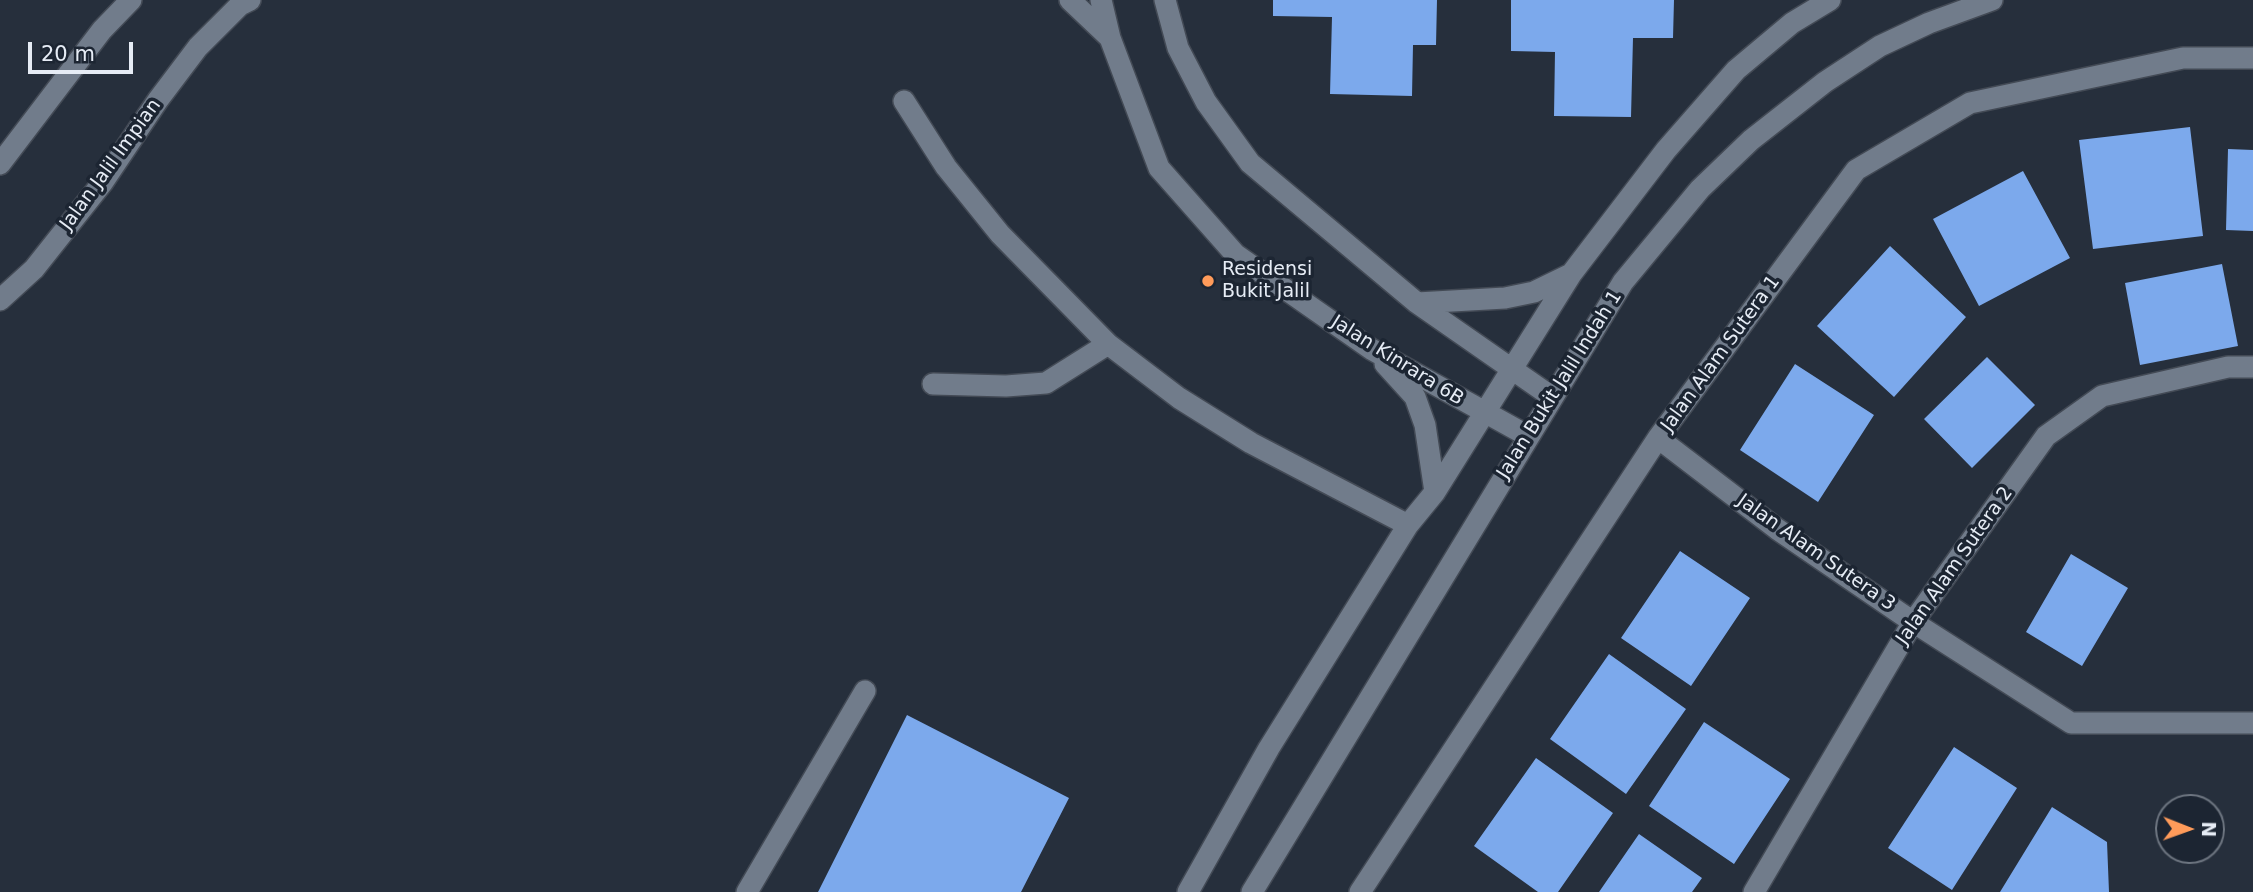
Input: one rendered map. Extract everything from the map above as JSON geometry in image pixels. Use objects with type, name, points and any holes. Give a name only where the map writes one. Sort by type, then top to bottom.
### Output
[{"type":"street","points":[[0,164],[102,30],[131,0]]},
{"type":"street","name":"Jalan Jalil Impian","points":[[0,300],[34,269],[103,182],[158,100],[198,47],[240,5],[250,0]]},
{"type":"street","points":[[1070,0],[1110,38]]},
{"type":"street","name":"Jalan Kinrara 6B","points":[[1101,0],[1110,38],[1159,168],[1235,254],[1371,349],[1482,413],[1528,436]]},
{"type":"street","points":[[1165,0],[1168,20],[1183,59],[1206,102],[1250,163],[1417,303],[1552,397]]},
{"type":"street","points":[[1188,892],[1269,748],[1408,525],[1435,492],[1572,273],[1666,150],[1736,70],[1791,23],[1830,0]]},
{"type":"street","name":"Jalan Bukit Jalil Indah 1","points":[[1252,892],[1623,282],[1700,189],[1751,139],[1825,82],[1880,46],[1929,23],[1992,0]]},
{"type":"street","name":"Jalan Alam Sutera 1","points":[[1360,892],[1658,438],[1856,170],[1970,103],[2183,58],[2253,58]]},
{"type":"street","points":[[904,101],[946,167],[1000,234],[1108,344],[1178,398],[1251,443],[1408,525]]},
{"type":"street","points":[[1417,303],[1505,298],[1534,292],[1572,273]]},
{"type":"street","points":[[933,384],[1006,386],[1046,383],[1108,344]]},
{"type":"street","points":[[1371,349],[1415,397],[1425,425],[1435,492]]},
{"type":"street","name":"Jalan Alam Sutera 2","points":[[1754,892],[1913,622],[2046,436],[2102,396],[2228,367],[2253,367]]},
{"type":"street","name":"Jalan Alam Sutera 3","points":[[1658,438],[1777,529],[1913,622],[2071,723],[2253,723]]},
{"type":"street","points":[[747,892],[865,691]]},
{"type":"building","points":[[1273,0],[1437,0],[1436,45],[1413,45],[1412,96],[1330,94],[1332,17],[1273,16]]},
{"type":"building","points":[[1511,0],[1674,0],[1673,38],[1633,38],[1631,117],[1554,116],[1555,52],[1511,51]]},
{"type":"building","points":[[2190,127],[2203,236],[2093,249],[2079,140]]},
{"type":"building","points":[[2228,149],[2253,150],[2253,231],[2226,230]]},
{"type":"building","points":[[2023,171],[2070,258],[1979,306],[1933,219]]},
{"type":"building","points":[[1890,246],[1966,317],[1894,397],[1817,326]]},
{"type":"building","points":[[2222,264],[2238,346],[2140,365],[2125,283]]},
{"type":"building","points":[[1987,357],[2035,405],[1972,468],[1924,419]]},
{"type":"building","points":[[1795,364],[1874,415],[1818,502],[1740,450]]},
{"type":"building","points":[[1680,551],[1750,598],[1691,686],[1621,638]]},
{"type":"building","points":[[2071,554],[2128,588],[2082,666],[2026,632]]},
{"type":"building","points":[[1609,654],[1686,709],[1626,794],[1550,739]]},
{"type":"building","points":[[907,715],[1069,798],[1021,892],[818,892]]},
{"type":"building","points":[[1704,722],[1790,779],[1734,864],[1649,806]]},
{"type":"building","points":[[1954,747],[2017,788],[1952,890],[1888,848]]},
{"type":"building","points":[[1536,758],[1613,813],[1558,892],[1538,892],[1474,846]]},
{"type":"building","points":[[2052,807],[2107,842],[2109,892],[2000,892]]},
{"type":"building","points":[[1639,834],[1702,878],[1692,892],[1599,892]]},
{"type":"place","name":"Residensi Bukit Jalil","points":[[1208,281]]}]
